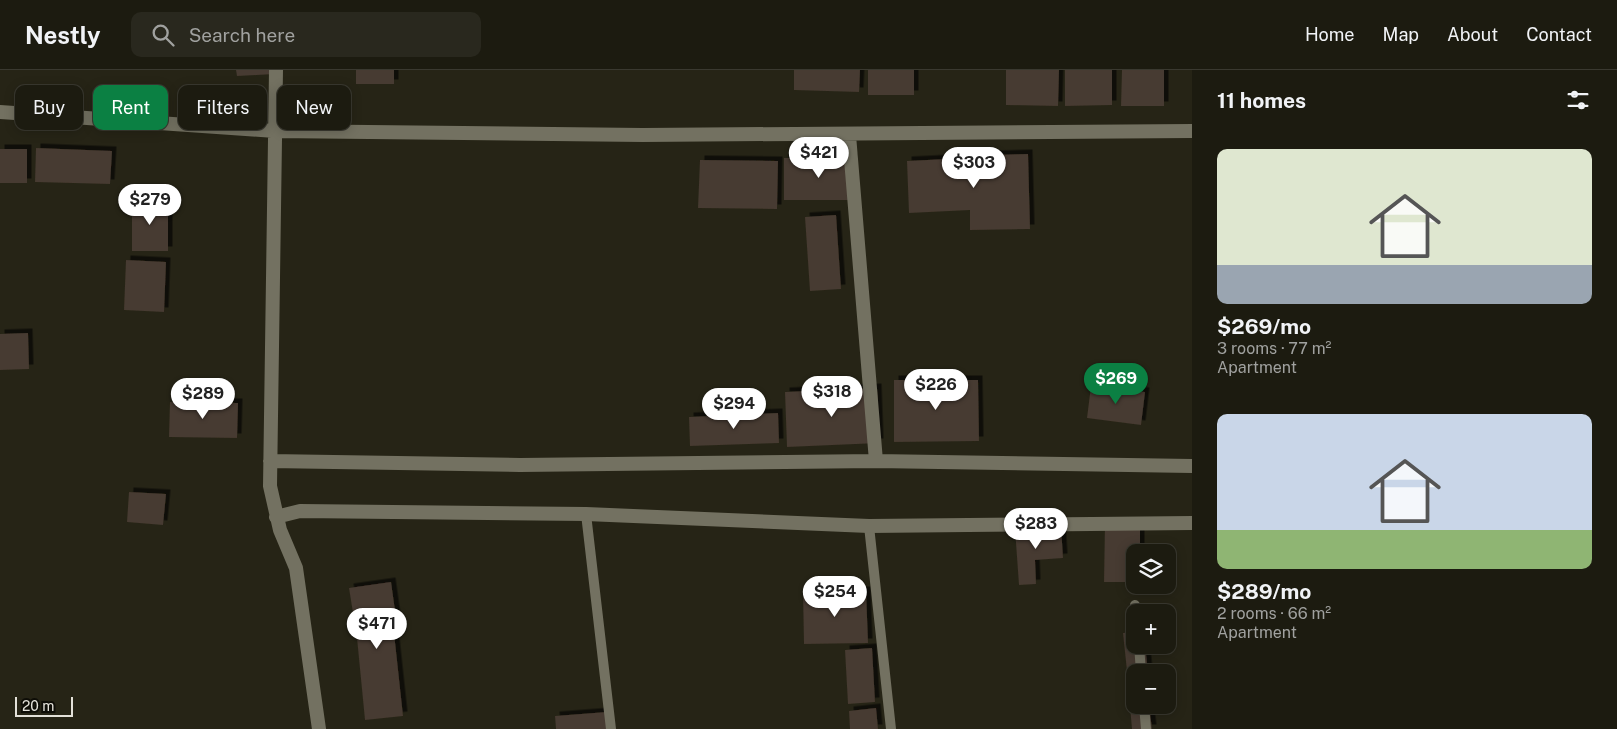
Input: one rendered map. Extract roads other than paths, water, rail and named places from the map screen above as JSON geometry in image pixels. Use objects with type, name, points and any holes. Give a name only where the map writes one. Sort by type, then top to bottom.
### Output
[{"type":"street","points":[[276,70],[270,486],[276,517],[296,568],[319,729]]},
{"type":"street","points":[[0,112],[275,131],[623,135],[848,135],[1192,131]]},
{"type":"street","points":[[848,135],[876,461]]},
{"type":"street","points":[[270,461],[520,465],[876,461],[1192,466]]},
{"type":"street","points":[[276,517],[300,511],[586,514],[869,526],[1192,523]]},
{"type":"lane","points":[[586,514],[611,729]]},
{"type":"lane","points":[[869,526],[891,729]]},
{"type":"lane","points":[[1145,714],[1146,729]]}]
